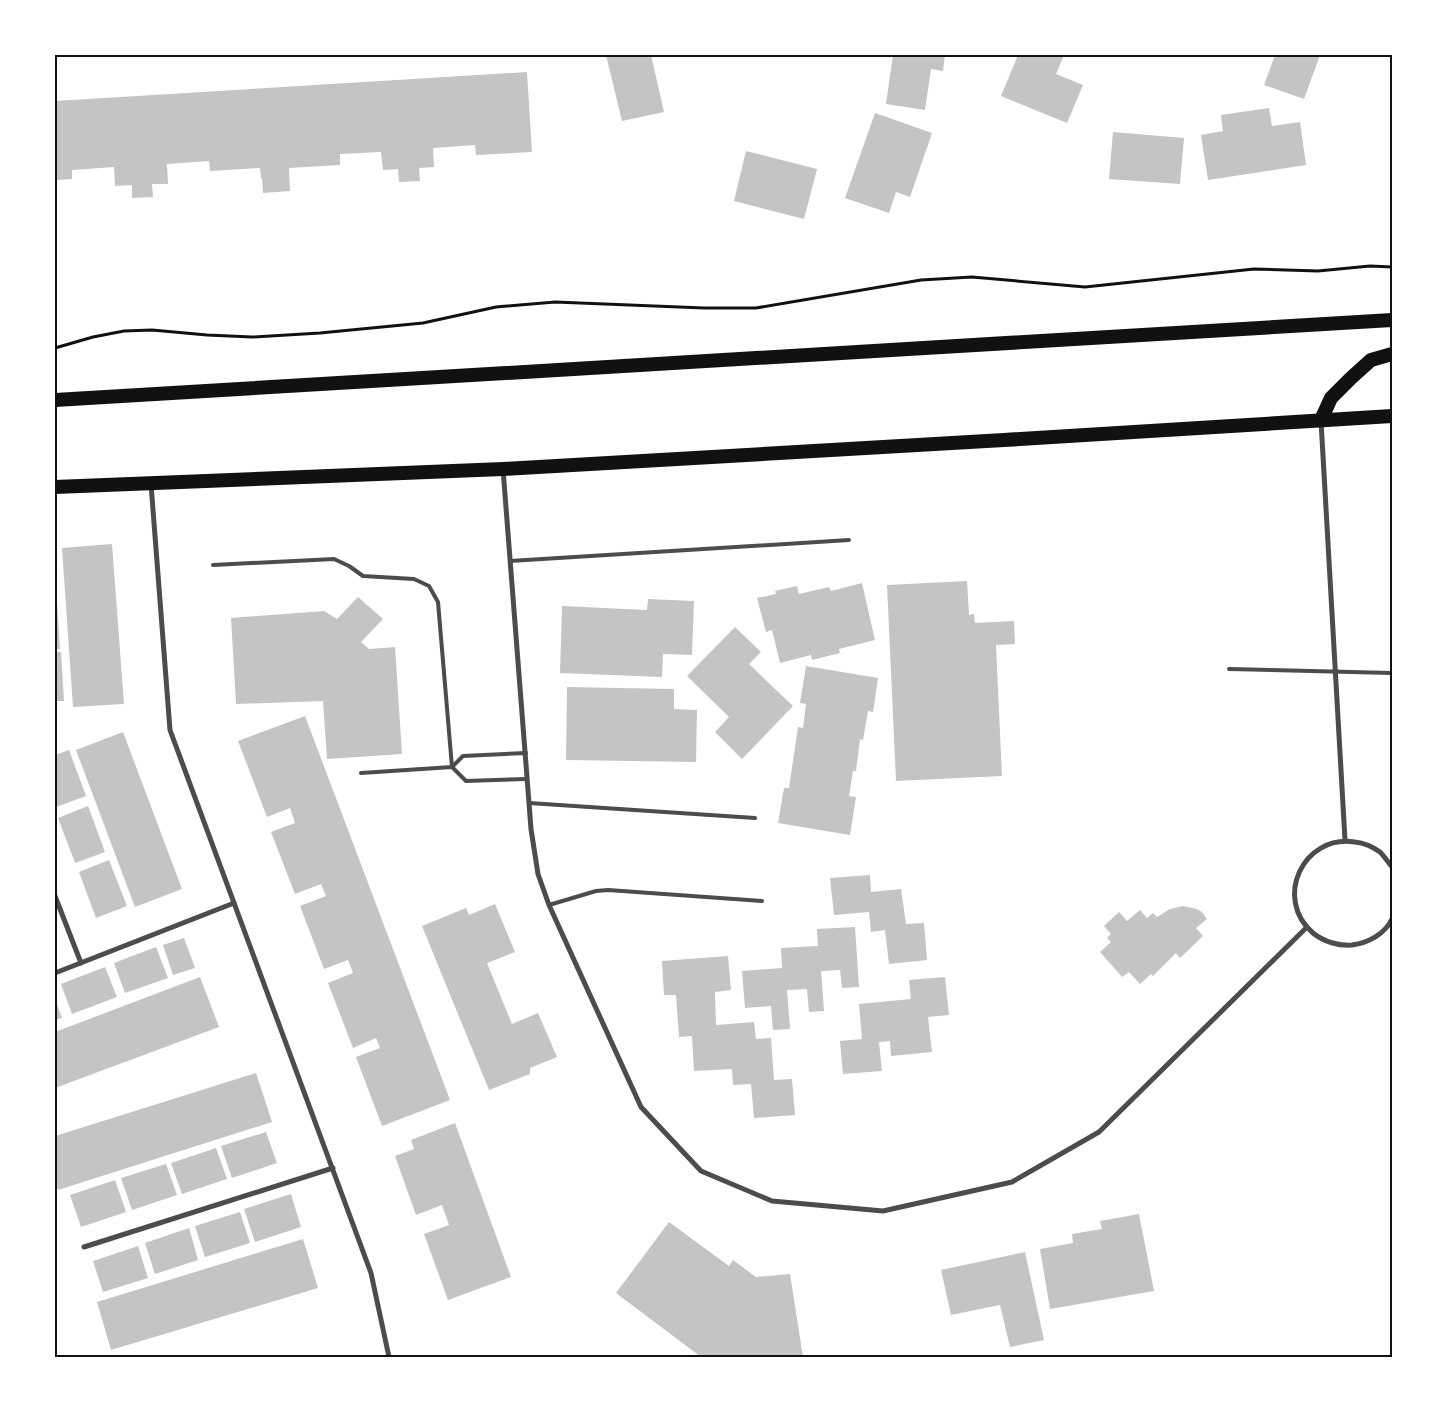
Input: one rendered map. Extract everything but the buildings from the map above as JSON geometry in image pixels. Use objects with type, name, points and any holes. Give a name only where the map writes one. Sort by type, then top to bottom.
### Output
[{"type":"highway","points":[[55,400],[1392,320]]},
{"type":"highway","points":[[1321,420],[1331,398],[1351,378],[1372,360],[1392,354]]},
{"type":"highway","points":[[55,487],[503,468],[994,441],[1392,416]]},
{"type":"street","points":[[1321,420],[1345,840]]},
{"type":"street","points":[[503,468],[531,829],[538,874],[549,905],[641,1108],[701,1171],[772,1202],[883,1211],[1012,1182],[1099,1132],[1307,927]]},
{"type":"street","points":[[150,483],[170,730],[372,1273],[389,1357]]},
{"type":"street","points":[[1392,867],[1380,852],[1363,843],[1345,840],[1327,844],[1311,854],[1300,868],[1294,895],[1298,912],[1307,927],[1320,939],[1344,946],[1362,944],[1378,936],[1392,919]]},
{"type":"street","points":[[55,896],[81,963]]},
{"type":"street","points":[[55,973],[234,903]]},
{"type":"street","points":[[84,1247],[333,1168]]},
{"type":"lane","points":[[510,561],[849,540]]},
{"type":"lane","points":[[213,565],[334,559],[349,566],[363,576],[414,579],[429,586],[438,602],[452,767],[466,781],[528,780]]},
{"type":"lane","points":[[1229,670],[1392,673]]},
{"type":"lane","points":[[361,773],[452,767],[463,756],[526,753]]},
{"type":"lane","points":[[529,803],[754,818]]},
{"type":"lane","points":[[549,905],[596,891],[608,890],[762,901]]},
{"type":"path","points":[[55,348],[93,337],[124,331],[152,330],[252,337],[320,333],[423,323],[496,307],[555,302],[704,308],[756,308],[921,280],[972,277],[1085,287],[1254,269],[1318,271],[1370,266],[1392,267]]}]
